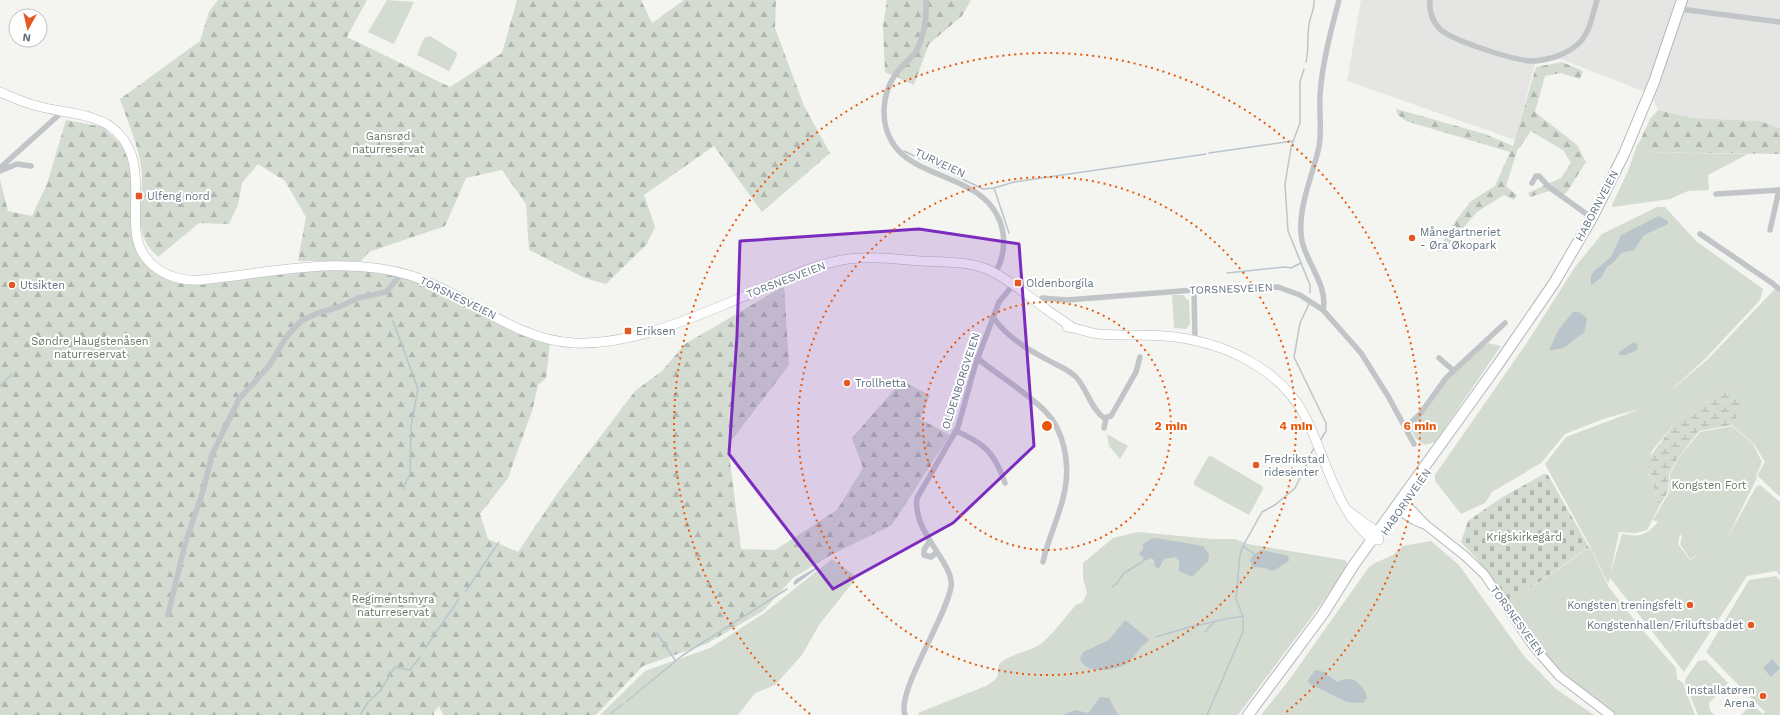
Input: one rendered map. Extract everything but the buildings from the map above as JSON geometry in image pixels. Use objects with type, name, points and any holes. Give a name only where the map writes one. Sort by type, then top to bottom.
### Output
[{"type":"highway","name":"HABORNVEIEN","points":[[1248,715],[1329,604],[1352,576],[1376,537],[1401,506],[1550,288],[1592,218],[1624,154],[1642,114],[1681,4]]},
{"type":"main road","name":"TORSNESVEIEN","points":[[0,92],[35,106],[61,113],[90,117],[104,122],[117,132],[127,144],[135,166],[136,231],[138,242],[151,264],[166,274],[180,279],[192,280],[299,269],[348,266],[402,273],[434,285],[530,334],[573,343],[622,338],[674,325],[796,275],[838,261],[862,258],[963,263],[995,273],[1013,285],[1041,312],[1057,323],[1098,334],[1169,337],[1194,341],[1243,358],[1274,376],[1298,403],[1315,438],[1341,499],[1348,511],[1376,537]]},
{"type":"street","name":"TURVEIEN","points":[[926,0],[927,14],[924,34],[916,51],[894,76],[885,97],[884,118],[892,142],[900,153],[910,161],[964,184],[987,201],[994,210],[999,219],[1004,240],[1002,260],[995,273]]},
{"type":"street","points":[[1323,310],[1324,303],[1319,284],[1305,250],[1300,231],[1304,205],[1319,147],[1321,84],[1339,0]]},
{"type":"street","points":[[1430,0],[1431,14],[1435,22],[1445,34],[1506,56],[1534,61],[1562,54],[1581,41],[1586,32],[1597,0]]},
{"type":"street","points":[[1681,4],[1780,22]]},
{"type":"street","points":[[0,170],[61,113]]},
{"type":"street","points":[[0,170],[16,164],[31,166]]},
{"type":"street","points":[[1532,182],[1536,176],[1539,176],[1549,187],[1592,218]]},
{"type":"street","points":[[1716,194],[1780,190],[1770,230]]},
{"type":"street","points":[[1700,234],[1780,290]]},
{"type":"street","points":[[168,615],[185,544],[212,455],[239,399],[269,366],[287,336],[301,321],[309,316],[339,308],[358,298],[386,292],[402,273]]},
{"type":"street","name":"OLDENBORGVEIEN","points":[[929,542],[920,521],[916,504],[919,493],[956,431],[977,358],[993,317],[999,302],[1013,285]]},
{"type":"street","name":"TORSNESVEIEN","points":[[1042,298],[1081,299],[1194,290],[1278,287],[1300,294],[1323,310],[1360,353],[1388,396],[1414,444]]},
{"type":"street","points":[[1194,290],[1194,341]]},
{"type":"street","points":[[993,317],[1008,334],[1029,350],[1076,377],[1101,416],[1106,418],[1112,416],[1136,372],[1140,357]]},
{"type":"street","points":[[1405,428],[1411,424],[1443,382],[1505,323]]},
{"type":"street","points":[[977,358],[1046,412],[1055,425],[1064,448],[1068,468],[1066,488],[1043,562]]},
{"type":"street","points":[[1439,358],[1454,371]]},
{"type":"street","points":[[1104,428],[1106,418]]},
{"type":"street","points":[[956,431],[980,443],[992,454],[1000,467],[1005,483]]},
{"type":"street","name":"TORSNESVEIEN","points":[[1401,506],[1465,556],[1484,574],[1533,646],[1559,676],[1610,715]]},
{"type":"street","points":[[905,715],[903,704],[906,695],[939,621],[951,586],[948,570],[929,542],[924,549],[924,555],[931,556],[936,553]]},
{"type":"highlighted area","points":[[919,229],[1019,244],[1034,446],[953,523],[833,589],[729,454],[737,336],[740,241]]},
{"type":"shaded area","points":[[1361,0],[1780,0],[1780,128],[1760,121],[1692,118],[1658,110],[1652,97],[1642,91],[1561,59],[1535,64],[1515,140],[1347,81]]},
{"type":"shaded area","points":[[1659,216],[1668,221],[1668,224],[1644,235],[1634,250],[1621,253],[1614,262],[1607,267],[1601,278],[1591,285],[1591,276],[1594,271],[1611,257],[1621,235]]},
{"type":"shaded area","points":[[1573,312],[1579,312],[1587,318],[1584,333],[1565,347],[1556,350],[1549,350],[1559,329]]},
{"type":"shaded area","points":[[1634,342],[1638,345],[1637,350],[1626,355],[1620,355],[1619,352]]},
{"type":"shaded area","points":[[1156,538],[1203,546],[1209,554],[1208,561],[1192,577],[1179,571],[1179,561],[1175,557],[1164,559],[1159,568],[1155,567],[1154,560],[1151,558],[1142,562],[1144,558],[1139,554],[1143,549],[1143,544]]},
{"type":"shaded area","points":[[1261,550],[1288,556],[1289,561],[1273,571],[1253,567],[1250,560],[1253,555]]},
{"type":"shaded area","points":[[815,568],[818,568],[795,585],[793,583],[796,579]]},
{"type":"shaded area","points":[[1125,620],[1149,639],[1131,660],[1126,664],[1108,670],[1088,668],[1083,664],[1080,659],[1083,652],[1109,640]]},
{"type":"shaded area","points":[[1772,659],[1780,668],[1771,677],[1763,668]]},
{"type":"shaded area","points":[[1315,670],[1324,672],[1337,682],[1346,679],[1353,679],[1363,688],[1367,698],[1363,703],[1347,702],[1312,685],[1308,680]]},
{"type":"shaded area","points":[[1100,697],[1109,698],[1118,715],[1063,715],[1075,710],[1088,713]]},
{"type":"green space","name":"Gansrød naturreservat","points":[[218,0],[367,0],[347,37],[450,87],[502,53],[517,0],[641,0],[652,23],[684,0],[776,0],[775,28],[804,106],[830,153],[762,212],[714,146],[644,195],[655,227],[647,244],[606,284],[585,278],[529,250],[526,204],[502,170],[466,178],[445,226],[369,252],[361,261],[298,261],[306,217],[285,181],[258,164],[242,183],[238,205],[229,224],[199,223],[158,257],[147,245],[140,224],[142,182],[141,165],[120,99],[200,41],[209,12]]},
{"type":"green space","points":[[387,0],[414,2],[394,44],[368,32]]},
{"type":"green space","points":[[887,0],[971,0],[962,16],[929,44],[914,85],[885,72],[883,26]]},
{"type":"green space","points":[[430,36],[456,52],[457,56],[449,71],[417,55],[424,38]]},
{"type":"green space","points":[[1562,62],[1583,71],[1580,79],[1561,73],[1545,76],[1535,112],[1577,145],[1586,162],[1567,192],[1559,197],[1549,191],[1530,197],[1528,193],[1561,178],[1571,163],[1564,151],[1531,131],[1517,151],[1506,186],[1517,195],[1514,200],[1504,195],[1477,212],[1443,251],[1437,252],[1454,223],[1471,201],[1495,186],[1510,152],[1406,121],[1398,115],[1396,109],[1485,134],[1513,146],[1536,67]]},
{"type":"green space","points":[[1658,110],[1692,118],[1760,121],[1780,128],[1780,154],[1645,152],[1639,143],[1650,119]]},
{"type":"green space","points":[[66,120],[103,127],[124,147],[134,174],[137,246],[155,272],[189,283],[227,281],[349,267],[403,277],[427,286],[550,343],[546,378],[538,385],[533,408],[508,478],[480,514],[488,539],[518,552],[559,491],[635,391],[662,371],[685,344],[784,286],[789,365],[728,445],[741,549],[775,550],[837,510],[863,468],[852,438],[902,381],[930,395],[920,419],[950,435],[892,525],[831,555],[793,578],[763,611],[706,644],[643,666],[596,715],[443,715],[439,706],[434,712],[434,715],[0,715],[0,180],[8,211],[32,216],[47,184]]},
{"type":"green space","points":[[1638,143],[1646,152],[1748,154],[1708,175],[1709,190],[1688,191],[1670,199],[1613,207],[1612,205],[1628,171]]},
{"type":"green space","name":"Kongsten Fort","points":[[1657,207],[1665,207],[1696,241],[1763,289],[1760,300],[1706,358],[1668,393],[1708,359],[1775,289],[1780,294],[1780,497],[1757,475],[1765,462],[1754,444],[1732,425],[1744,407],[1731,390],[1717,393],[1708,401],[1695,407],[1676,422],[1651,452],[1649,474],[1654,481],[1654,493],[1659,507],[1647,530],[1635,533],[1619,532],[1610,575],[1622,534],[1638,535],[1646,533],[1658,522],[1653,520],[1669,493],[1670,474],[1680,456],[1700,432],[1732,426],[1753,444],[1762,462],[1756,475],[1757,478],[1727,538],[1756,487],[1760,485],[1780,502],[1780,575],[1776,571],[1747,576],[1684,672],[1610,578],[1608,584],[1591,548],[1545,464],[1566,437],[1643,408],[1603,419],[1565,434],[1541,463],[1492,492],[1485,503],[1461,514],[1435,481],[1435,475],[1528,341],[1575,267],[1602,234]],"holes":[[[1680,534],[1682,537],[1680,544],[1690,559],[1703,551],[1690,560],[1678,544]]]},
{"type":"green space","points":[[1172,295],[1183,295],[1189,301],[1190,324],[1186,329],[1174,328]]},
{"type":"green space","points":[[1488,343],[1501,346],[1435,442],[1425,445],[1416,439],[1410,428],[1450,375]]},
{"type":"green space","points":[[1731,390],[1739,393],[1744,407],[1732,425],[1699,431],[1680,455],[1669,474],[1668,492],[1659,507],[1654,493],[1654,481],[1649,473],[1646,462],[1676,422],[1695,407],[1708,401],[1717,393]]},
{"type":"green space","points":[[1107,434],[1128,446],[1120,459],[1109,446]]},
{"type":"green space","points":[[1211,456],[1262,486],[1263,489],[1249,515],[1194,485],[1194,482],[1208,457]]},
{"type":"green space","name":"Krigskirkegård","points":[[1544,474],[1548,475],[1589,547],[1509,603],[1476,558],[1461,542],[1468,521],[1501,498]]},
{"type":"green space","points":[[1138,532],[1212,539],[1235,539],[1248,544],[1344,560],[1347,562],[1346,568],[1322,603],[1238,715],[919,715],[918,713],[986,686],[996,679],[999,664],[1004,660],[1038,646],[1043,642],[1076,605],[1083,602],[1087,593],[1083,578],[1083,563],[1113,538]]},
{"type":"green space","points":[[1431,541],[1459,565],[1524,656],[1556,689],[1594,715],[1261,715],[1289,680],[1369,567],[1393,555],[1403,546]]},
{"type":"green space","points":[[1590,547],[1608,586],[1639,626],[1676,668],[1677,679],[1683,683],[1695,715],[1615,715],[1567,677],[1536,643],[1509,603]]},
{"type":"green space","points":[[832,559],[857,577],[819,625],[802,655],[775,685],[755,693],[738,715],[600,715],[645,671],[710,648],[763,614]]},
{"type":"green space","name":"Kongstenhallen/Friluftsbadet","points":[[1776,576],[1780,580],[1780,715],[1741,715],[1748,708],[1747,706],[1750,703],[1763,714],[1765,712],[1706,652],[1749,580]]},
{"type":"green space","points":[[1706,660],[1728,683],[1709,703],[1710,710],[1714,715],[1698,715],[1685,683],[1686,678],[1698,661]]},
{"type":"waterway","points":[[1306,62],[1309,25],[1314,0]]},
{"type":"waterway","points":[[1291,147],[1300,123],[1300,82],[1304,69]]},
{"type":"waterway","points":[[1209,153],[1293,141]]},
{"type":"waterway","points":[[1291,148],[1285,184],[1288,231],[1310,285],[1310,293]]},
{"type":"waterway","points":[[904,151],[983,189],[994,188],[1014,182],[1206,154]]},
{"type":"waterway","points":[[994,188],[1009,233]]},
{"type":"waterway","points":[[1227,273],[1285,267],[1291,268],[1301,263]]},
{"type":"waterway","points":[[1309,304],[1300,323],[1294,357],[1326,423],[1326,431],[1320,441]]},
{"type":"waterway","points":[[393,321],[418,389],[411,426],[410,474],[403,489]]},
{"type":"waterway","points":[[0,386],[12,374]]},
{"type":"waterway","points":[[1309,457],[1314,448]]},
{"type":"waterway","points":[[1207,715],[1243,632],[1243,616],[1236,599],[1240,555],[1243,546],[1262,512],[1275,505],[1295,488],[1308,462]]},
{"type":"waterway","points":[[466,591],[499,542]]},
{"type":"waterway","points":[[1243,546],[1254,554]]},
{"type":"waterway","points":[[1112,587],[1124,573],[1142,562]]},
{"type":"waterway","points":[[627,701],[683,655],[787,589]]},
{"type":"waterway","points":[[426,647],[459,599]]},
{"type":"waterway","points":[[1232,618],[1243,616]]},
{"type":"waterway","points":[[1195,626],[1230,618]]},
{"type":"waterway","points":[[1205,632],[1214,622]]},
{"type":"waterway","points":[[1156,637],[1193,626]]},
{"type":"waterway","points":[[657,633],[675,660]]},
{"type":"waterway","points":[[360,715],[368,702],[380,691],[395,667],[410,670],[420,657]]},
{"type":"waterway","points":[[611,713],[623,704]]},
{"type":"place","name":"Ulfeng nord","points":[[139,196]]},
{"type":"place","name":"Månegartneriet - Øra Økopark","points":[[1412,238]]},
{"type":"place","name":"Oldenborgila","points":[[1018,283]]},
{"type":"place","name":"Utsikten","points":[[12,285]]},
{"type":"place","name":"Eriksen","points":[[628,331]]},
{"type":"place","name":"Trollhetta","points":[[847,383]]},
{"type":"place","name":"Fredrikstad ridesenter","points":[[1256,465]]},
{"type":"place","name":"Kongsten treningsfelt","points":[[1690,605]]},
{"type":"place","name":"Kongstenhallen/Friluftsbadet","points":[[1751,625]]},
{"type":"place","name":"Installatøren Arena","points":[[1763,696]]},
{"type":"park label","name":"Søndre Haugstenåsen naturreservat","points":[[90,347]]},
{"type":"park label","name":"Regimentsmyra naturreservat","points":[[393,605]]}]
